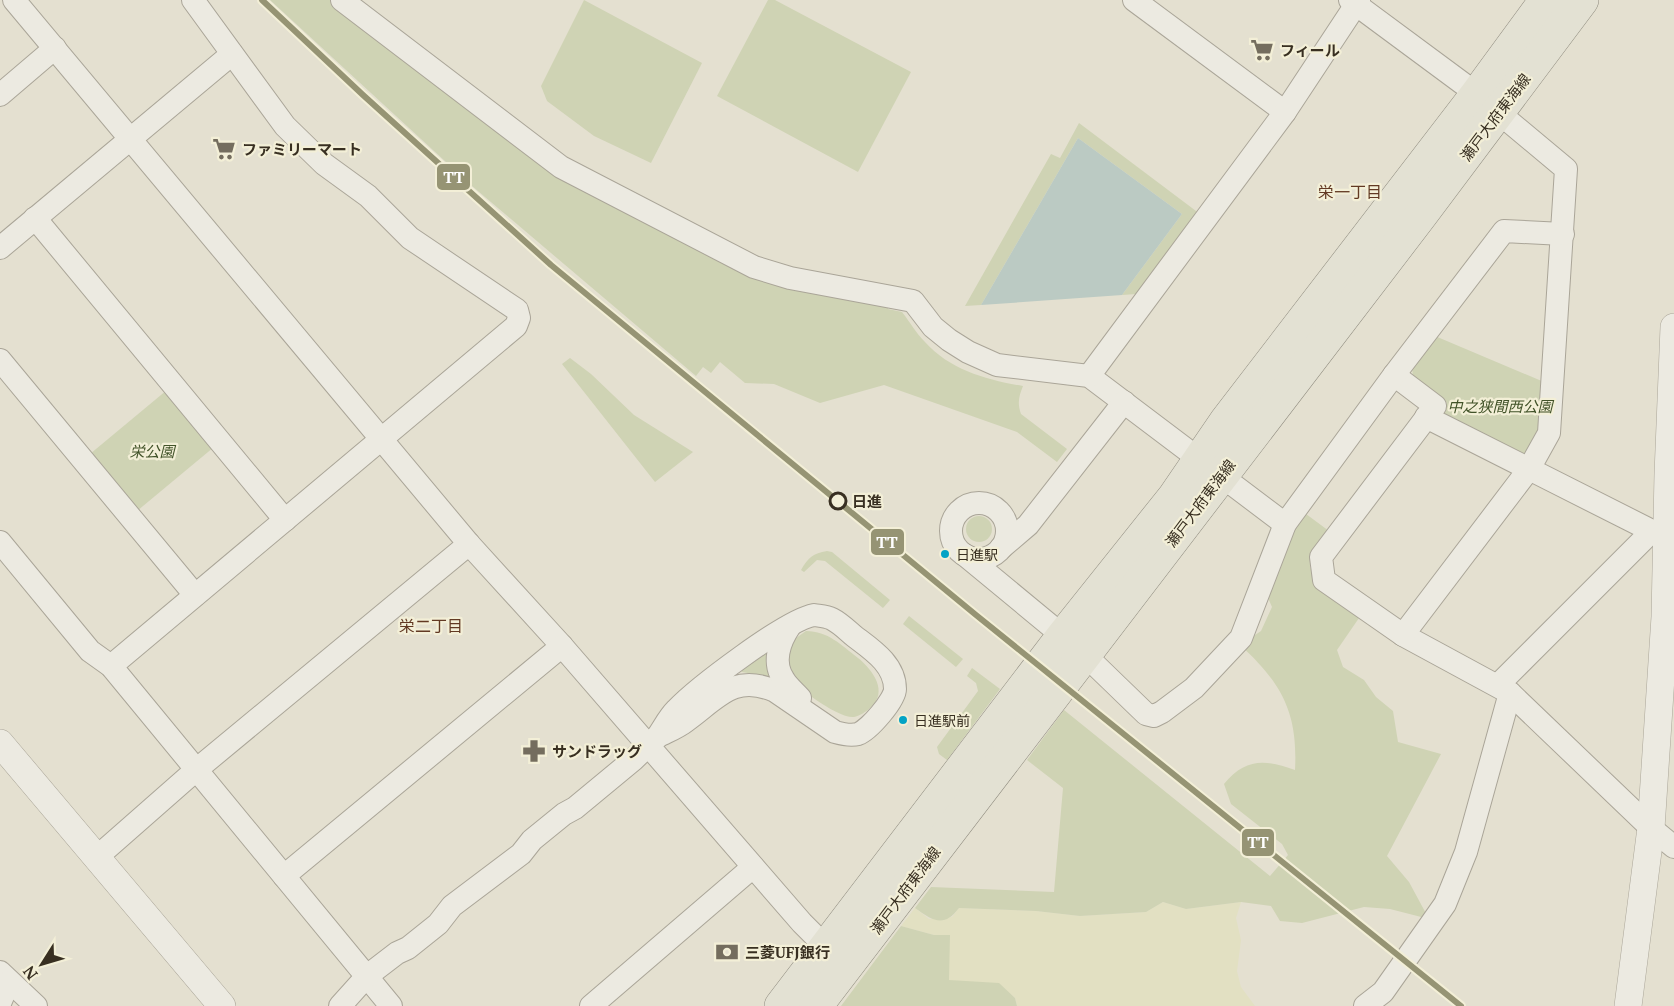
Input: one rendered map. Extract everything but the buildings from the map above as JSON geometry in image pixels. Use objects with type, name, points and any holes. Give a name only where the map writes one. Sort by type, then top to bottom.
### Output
[{"type":"main road","name":"瀬戸大府東海線","points":[[1488,103],[1546,0]]},
{"type":"main road","name":"瀬戸大府東海線","points":[[781,1006],[837,956],[1488,103],[1582,0]]},
{"type":"main road","name":"瀬戸大府東海線","points":[[816,1006],[837,956]]},
{"type":"street","points":[[14,0],[469,544],[652,742],[753,867],[837,956]]},
{"type":"street","points":[[111,666],[516,326],[519,314],[410,238],[368,196],[324,164],[285,126],[193,0]]},
{"type":"street","points":[[342,0],[561,167],[754,267],[790,278],[913,301],[933,327],[949,340],[968,352],[997,365],[1089,376],[1285,524]]},
{"type":"street","points":[[1134,0],[1285,112]]},
{"type":"street","points":[[1089,376],[1285,112],[1355,1],[1488,103],[1566,169],[1549,433],[1529,469],[1403,635]]},
{"type":"street","points":[[0,95],[55,48]]},
{"type":"street","points":[[0,248],[232,54]]},
{"type":"street","points":[[35,218],[285,520]]},
{"type":"street","points":[[1001,548],[1007,531],[1002,515],[996,508],[980,502],[963,507],[952,521],[952,538],[962,553],[1073,645],[1146,714],[1154,716],[1162,712],[1194,688],[1241,638],[1285,524],[1394,375],[1504,231],[1563,234]]},
{"type":"street","points":[[1628,1006],[1650,828],[1665,617],[1659,535],[1671,476],[1674,327]]},
{"type":"street","points":[[0,360],[195,595]]},
{"type":"street","points":[[1394,375],[1435,406],[1321,557],[1324,580],[1403,635],[1504,689],[1674,848]]},
{"type":"street","points":[[962,553],[969,557],[987,558],[1028,525],[1124,402]]},
{"type":"street","points":[[1426,417],[1659,535]]},
{"type":"street","points":[[1365,1006],[1383,992],[1445,904],[1466,852],[1504,689],[1659,535]]},
{"type":"street","points":[[0,542],[90,651],[111,666],[391,1006]]},
{"type":"street","points":[[97,857],[196,770],[469,544]]},
{"type":"street","points":[[340,1006],[367,976],[438,924],[452,906],[521,855],[532,840],[575,808],[652,742],[684,723],[725,690],[741,684],[756,685],[775,691],[835,732],[844,735],[857,734],[869,727],[893,698],[895,691],[893,677],[879,656],[832,619],[814,615],[798,620],[767,639],[675,711],[652,742]]},
{"type":"street","points":[[790,626],[778,648],[780,674],[813,717]]},
{"type":"street","points":[[284,876],[562,646]]},
{"type":"street","points":[[0,743],[222,1006]]},
{"type":"street","points":[[591,1006],[753,867]]},
{"type":"street","points":[[0,1003],[4,977]]},
{"type":"street","points":[[4,977],[36,1006]]},
{"type":"shaded area","points":[[1078,138],[1182,214],[1122,295],[981,305]]},
{"type":"shaded area","points":[[1163,902],[1186,909],[1241,902],[1236,918],[1241,940],[1237,971],[1241,987],[1255,1006],[1017,1006],[1015,998],[999,984],[948,981],[949,935],[934,935],[901,926],[915,908],[929,919],[952,917],[959,908],[1036,911],[1080,916],[1146,912]]},
{"type":"green space","points":[[270,0],[331,0],[559,174],[743,269],[889,303],[888,309],[902,312],[922,339],[946,360],[983,377],[1023,386],[1019,400],[1021,414],[1067,449],[1057,462],[1017,432],[884,385],[820,403],[774,384],[745,383],[720,362],[711,373],[703,367],[696,376],[472,186]]},
{"type":"green space","points":[[584,0],[702,63],[651,163],[594,136],[547,101],[541,86]]},
{"type":"green space","points":[[768,0],[775,0],[911,72],[858,172],[717,96]]},
{"type":"green space","points":[[1079,123],[1200,214],[1137,294],[1122,295],[1182,214],[1078,138],[981,305],[965,306],[1051,154],[1060,158]]},
{"type":"green space","name":"中之狭間西公園","points":[[1435,336],[1544,382],[1539,429],[1523,462],[1437,417],[1447,403],[1413,377],[1412,367]]},
{"type":"green space","points":[[570,358],[591,374],[634,415],[693,452],[655,482],[562,364]]},
{"type":"green space","name":"栄公園","points":[[167,390],[214,447],[137,511],[90,454]]},
{"type":"green space","points":[[1302,511],[1329,531],[1312,554],[1310,563],[1312,573],[1317,582],[1333,598],[1359,618],[1337,650],[1343,667],[1364,680],[1376,697],[1393,711],[1398,742],[1441,754],[1387,856],[1409,882],[1429,919],[1390,909],[1364,907],[1302,923],[1280,921],[1271,906],[1241,902],[1186,909],[1163,902],[1146,912],[1080,916],[1036,911],[959,908],[943,920],[933,919],[915,908],[931,887],[1054,892],[1063,788],[1027,760],[1064,710],[1270,876],[1288,855],[1282,844],[1231,804],[1224,784],[1240,769],[1256,763],[1274,764],[1295,770],[1294,732],[1284,700],[1267,673],[1240,645],[1261,631],[1272,607],[1265,591]]},
{"type":"green space","points":[[979,516],[988,520],[992,529],[988,538],[979,542],[970,538],[966,529],[970,520]]},
{"type":"green space","points":[[827,551],[832,552],[890,600],[883,608],[825,561],[817,560],[804,572],[801,570],[811,557]]},
{"type":"green space","points":[[909,616],[963,659],[956,667],[903,624]]},
{"type":"green space","points":[[806,631],[821,633],[834,640],[869,669],[879,688],[876,702],[867,711],[854,717],[838,713],[816,700],[790,677],[787,671],[789,643]]},
{"type":"green space","points":[[770,649],[770,677],[742,672],[741,670]]},
{"type":"green space","points":[[972,668],[1000,689],[947,760],[939,754],[937,747],[978,691],[976,683],[967,676]]},
{"type":"green space","points":[[901,926],[934,935],[950,935],[949,980],[999,983],[1015,998],[1017,1006],[841,1006]]},
{"type":"transit line","name":"TT","points":[[262,0],[551,265],[976,615],[1461,1006]]},
{"type":"place","name":"フィール","points":[[1262,50]]},
{"type":"place","name":"ファミリーマート","points":[[224,149]]},
{"type":"place","name":"日進","points":[[838,501]]},
{"type":"place","name":"日進駅","points":[[945,554]]},
{"type":"place","name":"日進駅前","points":[[903,720]]},
{"type":"place","name":"サンドラッグ","points":[[534,751]]},
{"type":"place","name":"三菱UFJ銀行","points":[[727,952]]},
{"type":"district","name":"栄一丁目","points":[[1350,192]]},
{"type":"district","name":"栄二丁目","points":[[431,626]]}]
